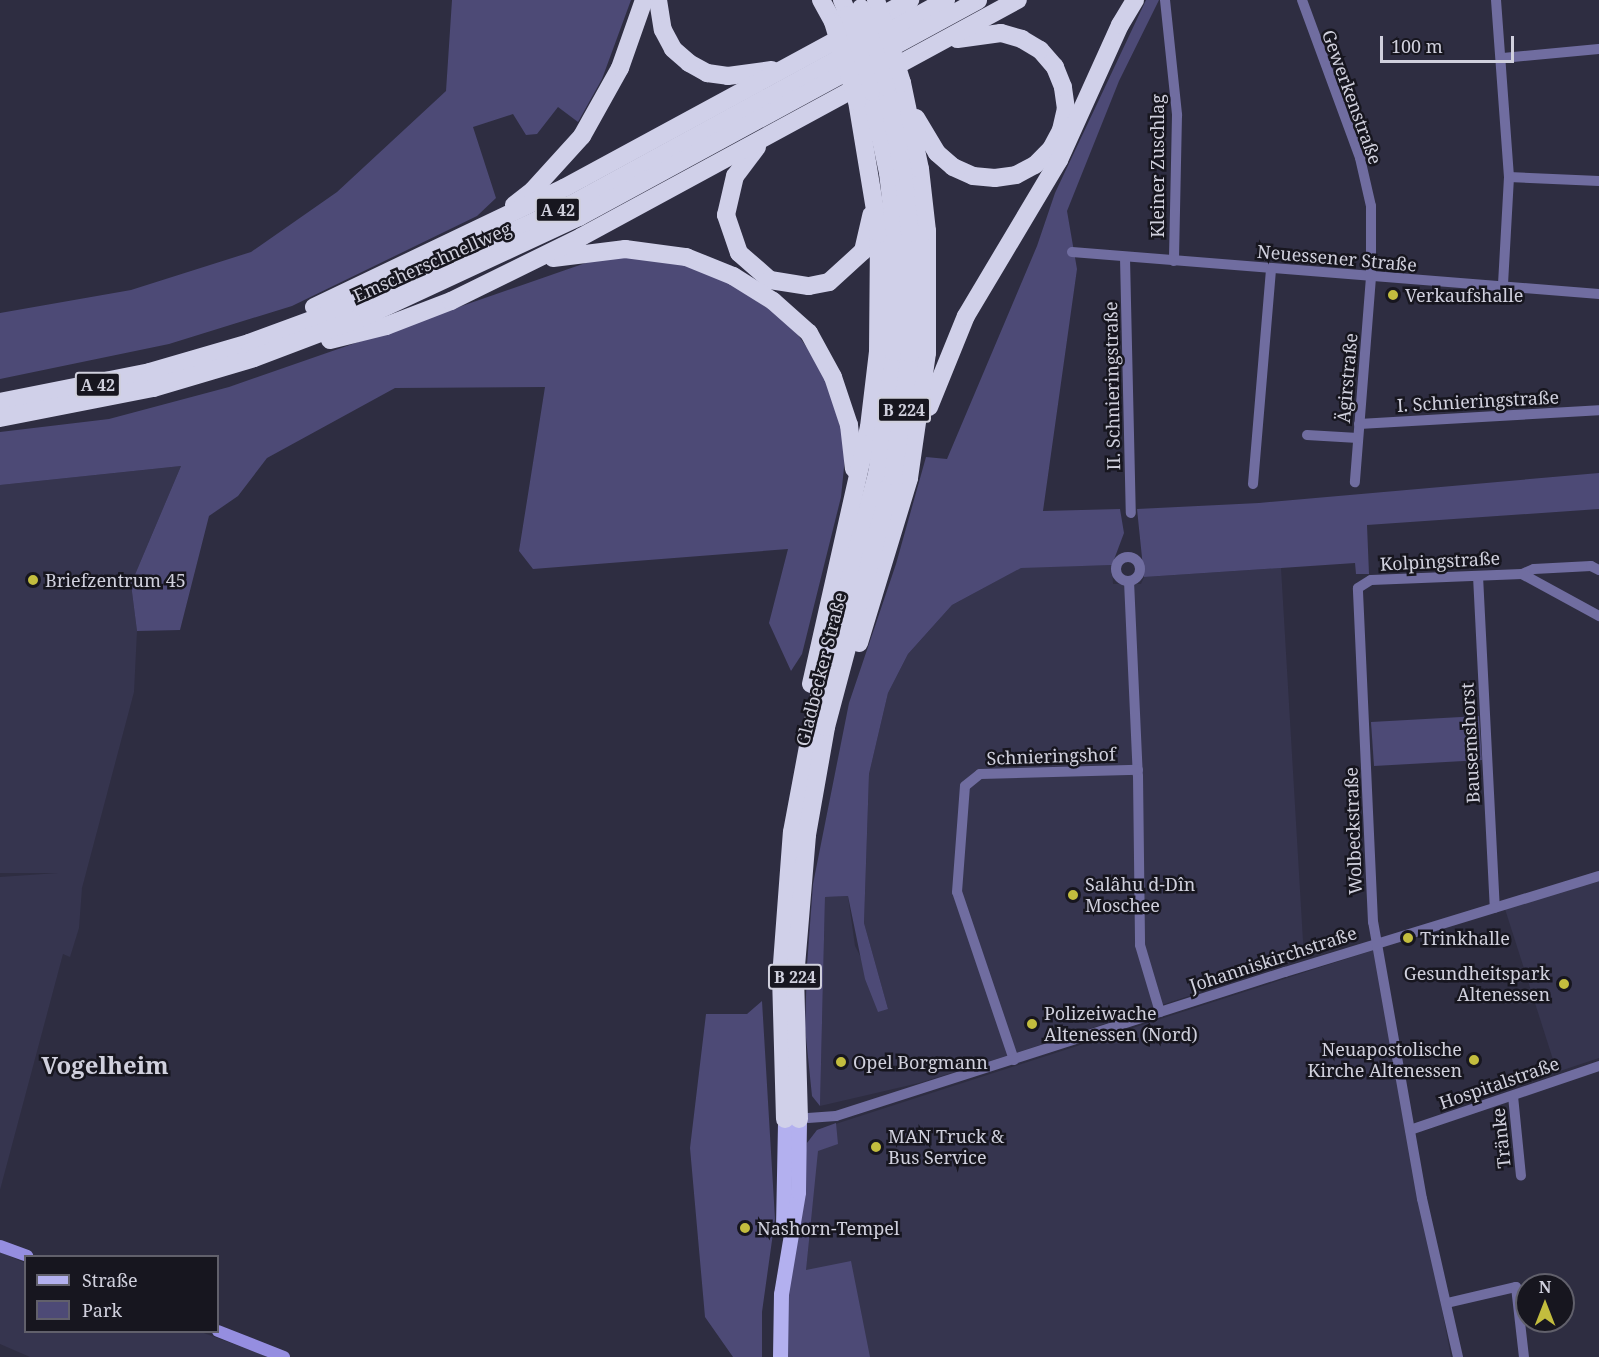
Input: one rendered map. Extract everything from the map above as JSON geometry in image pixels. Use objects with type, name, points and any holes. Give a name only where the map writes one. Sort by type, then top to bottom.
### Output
[{"type":"highway","points":[[483,229],[533,190],[582,136],[620,68],[644,0]]},
{"type":"highway","points":[[658,0],[663,30],[673,49],[707,73],[728,76],[749,74],[796,62]]},
{"type":"highway","points":[[822,0],[853,7],[924,197],[929,268],[927,354],[916,443],[894,537],[867,622],[826,726]]},
{"type":"highway","points":[[150,372],[335,298],[483,229],[910,0]]},
{"type":"highway","name":"Emscherschnellweg","points":[[0,402],[150,372],[249,343],[447,264],[572,204],[946,0]]},
{"type":"highway","name":"Emscherschnellweg","points":[[0,418],[104,400],[254,358],[452,279],[579,217],[978,0]]},
{"type":"highway","points":[[254,358],[386,326],[451,301],[763,141],[1018,0]]},
{"type":"highway","points":[[916,443],[966,316],[1059,160],[1120,25],[1135,0]]},
{"type":"highway","name":"Gladbecker Straße","points":[[792,1119],[797,937],[807,835],[826,726],[893,476],[907,392],[912,311],[910,233],[903,171],[885,92],[853,7]]},
{"type":"highway","points":[[885,92],[937,153],[953,167],[973,176],[995,178],[1016,175],[1035,165],[1051,149],[1061,130],[1066,109],[1063,87],[1054,67],[1040,51],[1022,39],[1001,33],[935,44]]},
{"type":"highway","points":[[763,141],[735,176],[726,216],[739,253],[770,280],[809,286],[829,282],[847,269],[863,251],[874,195],[885,92]]},
{"type":"highway","name":"Gladbecker Straße","points":[[792,1119],[782,936],[800,784],[877,474],[891,391],[897,312],[885,92]]},
{"type":"highway","points":[[800,784],[814,668],[869,427],[879,351],[880,271],[874,195]]},
{"type":"highway","points":[[520,267],[590,251],[653,251],[695,261],[733,276],[773,301],[809,333],[841,396],[855,468],[846,531]]},
{"type":"main road","name":"Gladbecker Straße","points":[[771,1357],[770,1310],[784,1216],[792,1119]]},
{"type":"main road","name":"Gladbecker Straße","points":[[780,1357],[781,1294],[798,1192],[792,1119]]},
{"type":"street","name":"Kleiner Zuschlag","points":[[1165,0],[1177,115],[1174,261]]},
{"type":"street","name":"Gewerkenstraße","points":[[1302,0],[1360,158],[1371,206],[1371,277]]},
{"type":"street","points":[[1496,0],[1503,58],[1509,177],[1503,286]]},
{"type":"street","points":[[1503,58],[1599,49]]},
{"type":"street","points":[[1509,177],[1599,181]]},
{"type":"street","name":"Neuessener Straße","points":[[1072,252],[1599,294]]},
{"type":"street","name":"II. Schnieringstraße","points":[[1125,258],[1131,513]]},
{"type":"street","points":[[1253,484],[1271,269]]},
{"type":"street","name":"Ägirstraße","points":[[1355,482],[1371,277]]},
{"type":"street","name":"I. Schnieringstraße","points":[[1359,424],[1599,410]]},
{"type":"street","points":[[1307,435],[1359,438]]},
{"type":"street","name":"Kolpingstraße","points":[[1360,584],[1522,574],[1534,569],[1591,566],[1599,570]]},
{"type":"street","name":"Kolpingstraße","points":[[1522,574],[1599,616]]},
{"type":"street","name":"Bausemshorst","points":[[1478,576],[1495,908]]},
{"type":"street","points":[[1129,581],[1138,770],[1140,945],[1160,1012]]},
{"type":"street","name":"Wolbeckstraße","points":[[1360,584],[1358,588],[1377,944],[1410,1130],[1458,1357]]},
{"type":"street","name":"Schnieringshof","points":[[1014,1060],[957,892],[965,786],[980,774],[1138,770]]},
{"type":"street","name":"Johanniskirchstraße","points":[[792,1119],[836,1116],[1160,1012],[1599,876]]},
{"type":"street","name":"Hospitalstraße","points":[[1410,1130],[1599,1066]]},
{"type":"street","name":"Tränke","points":[[1513,1096],[1521,1176]]},
{"type":"street","points":[[0,1246],[24,1256]]},
{"type":"street","points":[[1447,1303],[1516,1287],[1524,1357]]},
{"type":"street","points":[[219,1331],[284,1357]]},
{"type":"shaded area","points":[[181,466],[131,584],[137,631],[134,692],[82,888],[79,928],[70,957],[63,954],[0,1190],[0,877],[58,873],[0,873],[0,485]]},
{"type":"shaded area","points":[[1112,565],[1113,584],[1141,584],[1144,577],[1281,568],[1304,958],[919,1083],[820,1106],[825,897],[848,896],[855,946],[888,1009],[864,923],[869,774],[888,693],[908,654],[952,605],[1022,567]]},
{"type":"shaded area","name":"Gesundheitspark Altenessen","points":[[1599,880],[1599,1058],[1557,1072],[1505,909]]},
{"type":"shaded area","points":[[1374,950],[1451,1357],[784,1357],[807,1143],[817,1130]]},
{"type":"shaded area","points":[[0,1252],[24,1263],[24,1333],[204,1333],[269,1357],[30,1357],[0,1344]]},
{"type":"green space","points":[[452,0],[631,0],[602,79],[578,122],[558,107],[537,134],[526,135],[513,114],[473,127],[496,198],[477,216],[292,306],[169,344],[0,379],[0,313],[131,290],[251,252],[337,192],[446,91]]},
{"type":"green space","points":[[1146,0],[1159,0],[1119,81],[1067,211],[1077,269],[1043,511],[1120,509],[1124,533],[1112,565],[1021,568],[952,605],[908,654],[888,693],[869,774],[864,923],[888,1009],[878,1012],[865,979],[848,896],[825,897],[820,1106],[812,1096],[805,1028],[807,965],[813,884],[849,703],[896,564],[926,457],[947,459],[1037,246],[1055,193]]},
{"type":"green space","points":[[643,257],[688,263],[726,281],[789,322],[826,375],[846,448],[841,497],[802,654],[791,671],[769,623],[788,549],[533,569],[519,551],[545,387],[395,388],[267,458],[238,496],[209,516],[180,630],[137,631],[131,584],[181,466],[0,485],[0,432],[109,419],[229,387],[597,259]]},
{"type":"green space","points":[[1599,473],[1599,509],[1367,525],[1369,574],[1356,574],[1355,563],[1144,577],[1137,509],[1259,503]]},
{"type":"green space","points":[[1479,716],[1482,760],[1374,766],[1371,722]]},
{"type":"green space","points":[[762,1001],[775,1219],[762,1312],[762,1357],[733,1357],[705,1317],[690,1148],[706,1014],[747,1014]]},
{"type":"green space","points":[[836,1123],[838,1144],[818,1151],[806,1270],[851,1261],[870,1357],[784,1357],[783,1328],[807,1143],[817,1130]]},
{"type":"place","name":"Verkaufshalle","points":[[1393,295]]},
{"type":"place","name":"Briefzentrum 45","points":[[33,580]]},
{"type":"place","name":"Salâhu d-Dîn Moschee","points":[[1073,895]]},
{"type":"place","name":"Trinkhalle","points":[[1408,938]]},
{"type":"place","name":"Gesundheitspark Altenessen","points":[[1564,984]]},
{"type":"place","name":"Polizeiwache Altenessen (Nord)","points":[[1032,1024]]},
{"type":"place","name":"Neuapostolische Kirche Altenessen","points":[[1474,1060]]},
{"type":"place","name":"Opel Borgmann","points":[[841,1062]]},
{"type":"place","name":"MAN Truck & Bus Service","points":[[876,1147]]},
{"type":"place","name":"Nashorn-Tempel","points":[[745,1228]]},
{"type":"district","name":"Vogelheim","points":[[105,1065]]}]
